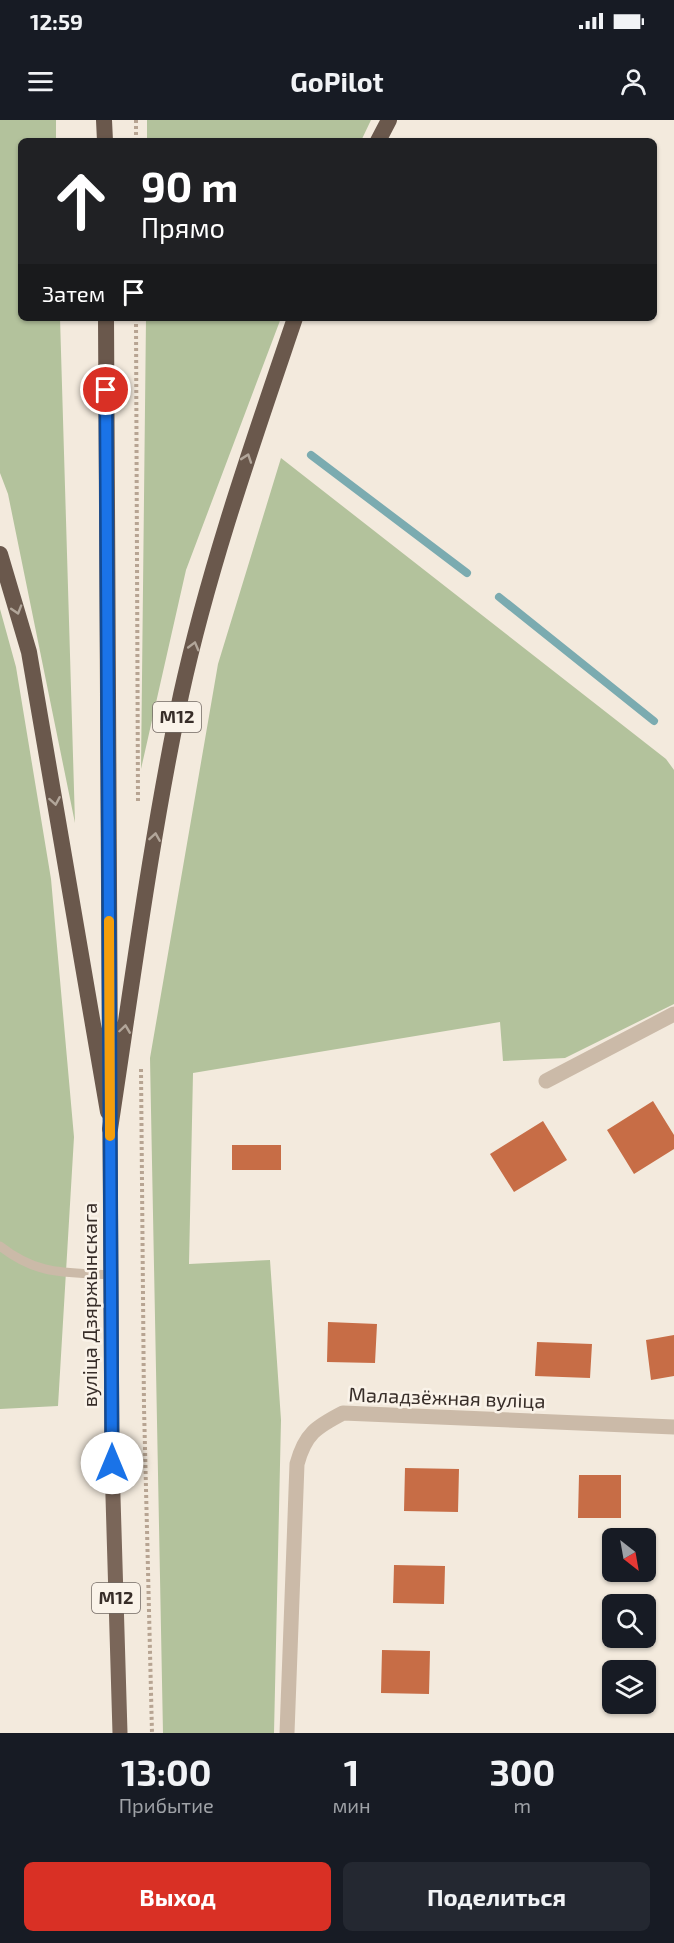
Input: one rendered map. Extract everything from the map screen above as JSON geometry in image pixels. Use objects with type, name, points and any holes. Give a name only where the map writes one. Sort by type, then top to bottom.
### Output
[{"type":"highway","points":[[104,120],[105,138]]},
{"type":"highway","points":[[380,138],[389,120]]},
{"type":"highway","name":"М12","points":[[106,321],[110,1129]]},
{"type":"highway","name":"М12","points":[[110,1129],[158,818],[182,693],[235,494],[295,321]]},
{"type":"highway","name":"М12","points":[[0,554],[29,652],[110,1129]]},
{"type":"main road","name":"вуліца Дзяржынскага","points":[[110,1129],[112,1463],[120,1733]]},
{"type":"street","points":[[546,1081],[674,1014]]},
{"type":"street","name":"Маладзёжная вуліца","points":[[287,1733],[297,1464],[302,1446],[312,1432],[343,1413],[674,1427]]},
{"type":"lane","points":[[0,1246],[18,1260],[42,1270],[111,1275]]},
{"type":"path","points":[[136,120],[136,138]]},
{"type":"green space","points":[[0,120],[56,120],[56,138],[18,138],[18,321],[60,321],[75,823],[8,494],[0,473]]},
{"type":"green space","points":[[147,120],[371,120],[362,138],[147,138]]},
{"type":"green space","points":[[146,321],[280,321],[186,570],[141,769]]},
{"type":"green space","points":[[281,458],[666,759],[674,770],[674,1004],[565,1058],[503,1061],[500,1022],[193,1073],[189,1264],[270,1260],[281,1420],[274,1733],[163,1733],[150,1058],[218,664]]},
{"type":"green space","points":[[0,609],[16,667],[51,879],[74,1137],[58,1406],[0,1409]]},
{"type":"building","points":[[653,1101],[674,1135],[674,1149],[634,1174],[607,1130]]},
{"type":"building","points":[[543,1121],[567,1160],[514,1192],[490,1154]]},
{"type":"building","points":[[232,1145],[281,1145],[281,1170],[232,1170]]},
{"type":"building","points":[[328,1322],[377,1324],[375,1363],[327,1362]]},
{"type":"building","points":[[674,1335],[674,1376],[651,1380],[646,1340]]},
{"type":"building","points":[[537,1342],[592,1344],[590,1378],[535,1376]]},
{"type":"building","points":[[405,1468],[459,1469],[458,1512],[404,1511]]},
{"type":"building","points":[[579,1475],[621,1475],[621,1518],[578,1518]]},
{"type":"building","points":[[394,1565],[445,1566],[444,1604],[393,1603]]},
{"type":"building","points":[[382,1650],[430,1651],[429,1694],[381,1693]]},
{"type":"waterway","points":[[311,455],[467,573]]},
{"type":"waterway","points":[[499,597],[654,721]]},
{"type":"slow traffic","points":[[109,921],[110,1136]]},
{"type":"route","points":[[106,390],[112,1463]]}]
